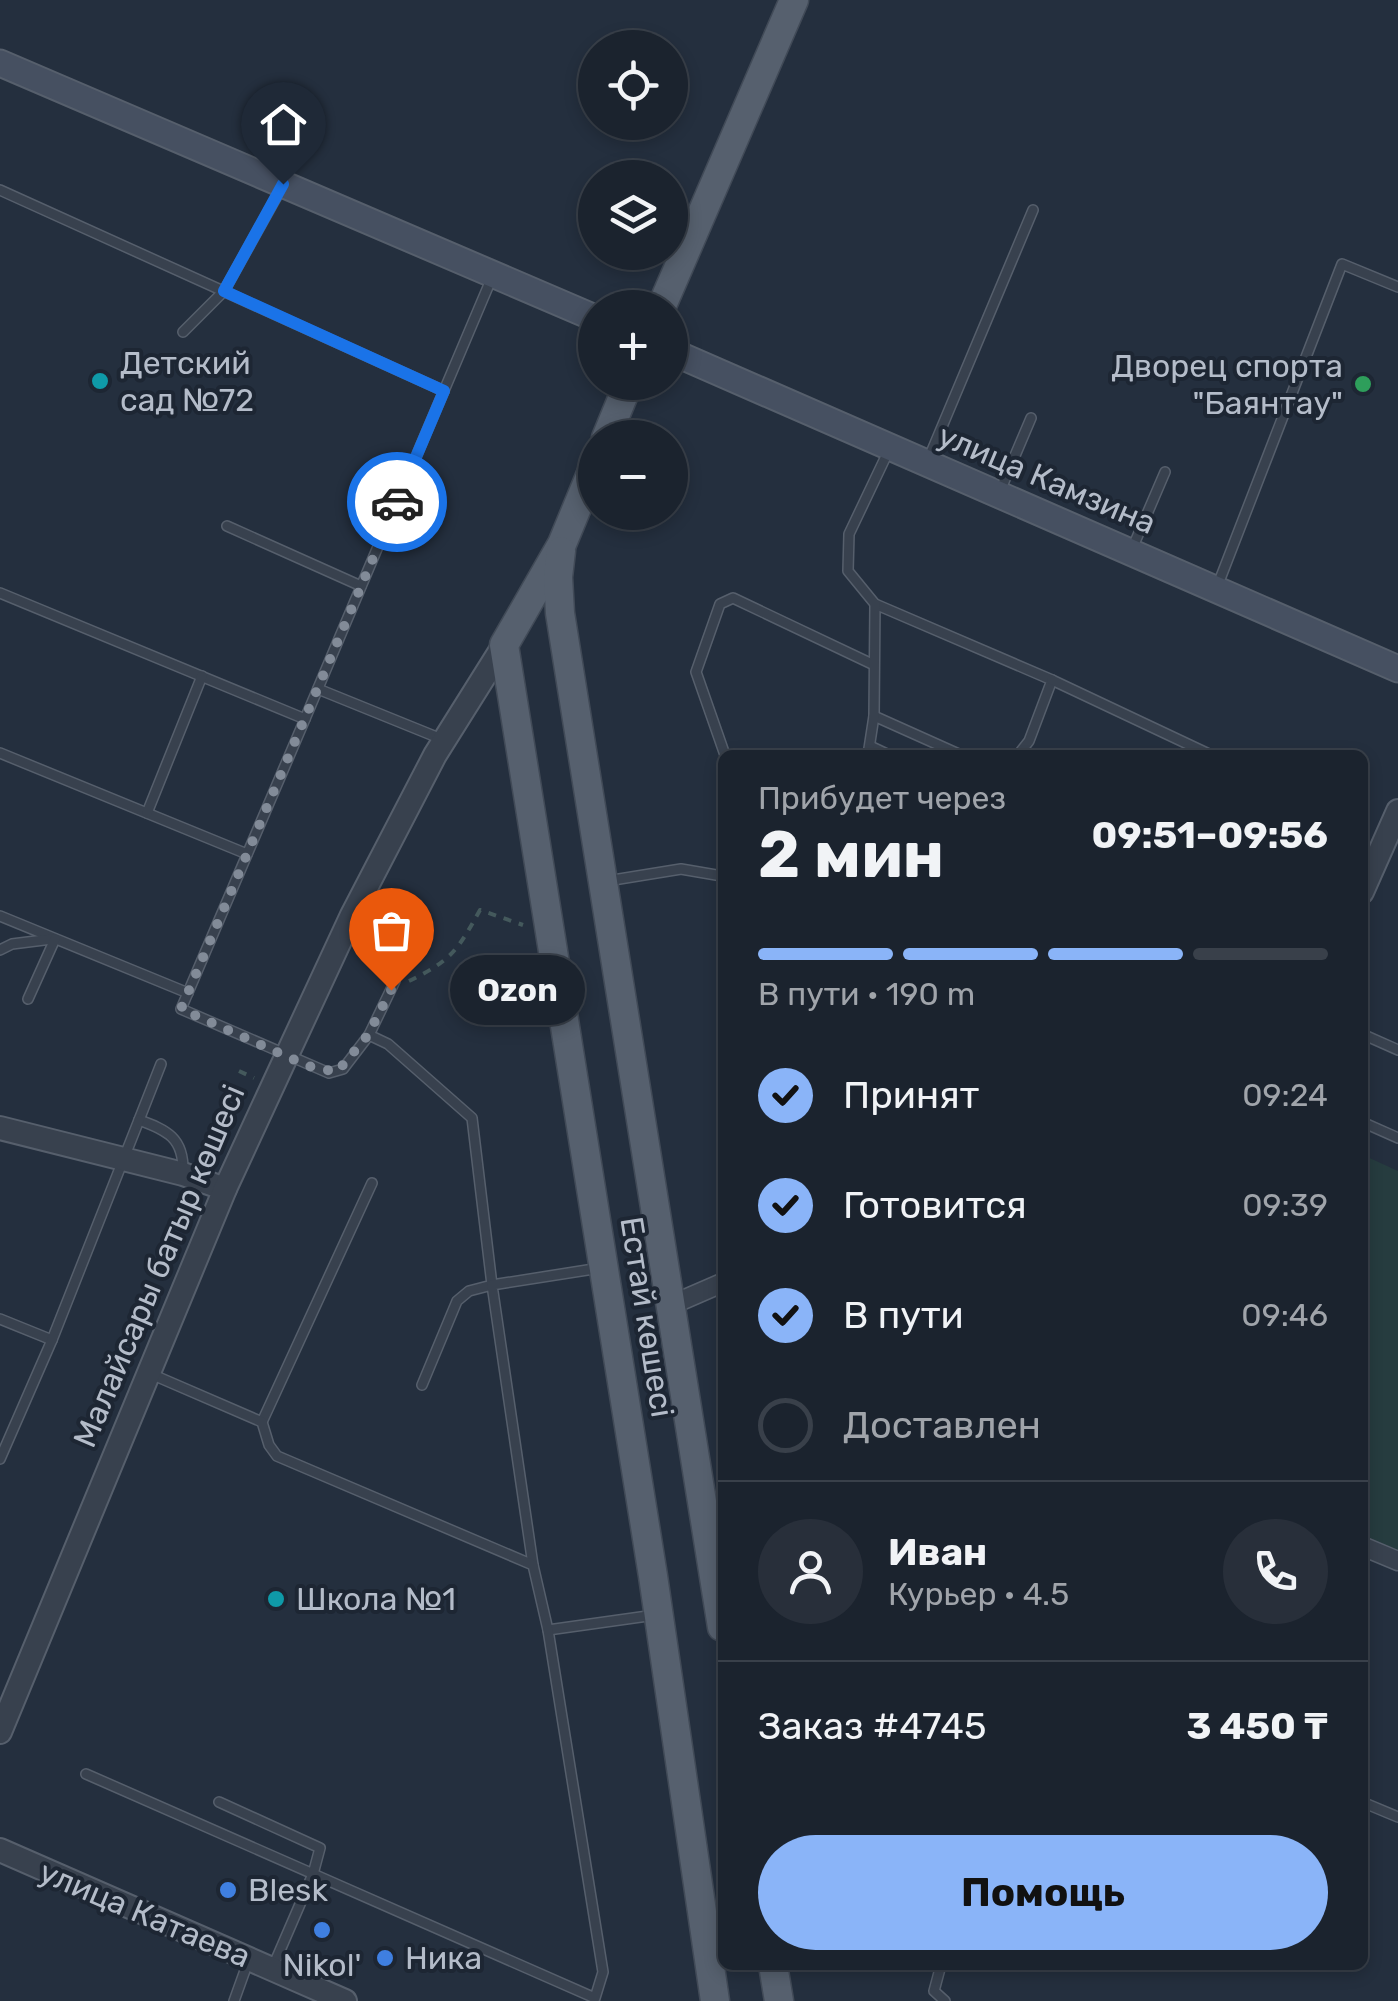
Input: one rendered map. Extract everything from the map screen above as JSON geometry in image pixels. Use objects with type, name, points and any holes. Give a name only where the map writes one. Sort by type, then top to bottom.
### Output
[{"type":"main road","points":[[669,290],[794,0]]},
{"type":"main road","points":[[0,63],[578,311]]},
{"type":"main road","name":"улица Камзина","points":[[688,359],[1398,669]]},
{"type":"main road","name":"Малайсары батыр көшесі","points":[[504,645],[562,544],[578,505]]},
{"type":"main road","name":"Естай көшесі","points":[[562,544],[558,577],[560,612],[718,1602]]},
{"type":"main road","name":"Естай көшесі","points":[[504,645],[659,1614],[715,2001]]},
{"type":"main road","points":[[775,1970],[779,2001]]},
{"type":"street","name":"Малайсары батыр көшесі","points":[[0,1732],[225,1189],[286,1055],[352,915],[444,740],[504,645]]},
{"type":"street","points":[[1368,867],[1391,847],[1398,810]]},
{"type":"street","points":[[0,1128],[182,1174],[225,1189]]},
{"type":"street","points":[[669,1306],[718,1285]]},
{"type":"street","points":[[1368,1548],[1398,1561]]},
{"type":"street","name":"улица Катаева","points":[[0,1850],[345,2001]]},
{"type":"lane","points":[[183,332],[224,291],[283,184]]},
{"type":"lane","points":[[0,190],[444,391]]},
{"type":"lane","points":[[928,462],[1033,210]]},
{"type":"lane","points":[[1217,588],[1342,264],[1398,287]]},
{"type":"lane","points":[[393,986],[368,1035],[337,1072],[316,1069],[181,1009],[494,275]]},
{"type":"lane","points":[[999,494],[1031,418]]},
{"type":"lane","points":[[890,447],[849,534],[848,571],[875,604],[1052,680],[1200,750]]},
{"type":"lane","points":[[1132,551],[1165,472]]},
{"type":"lane","points":[[226,526],[361,586]]},
{"type":"lane","points":[[0,592],[305,719]]},
{"type":"lane","points":[[723,750],[696,672],[720,604],[726,599],[732,598],[872,664]]},
{"type":"lane","points":[[869,750],[874,716],[875,604]]},
{"type":"lane","points":[[147,813],[202,676]]},
{"type":"lane","points":[[1022,750],[1052,680]]},
{"type":"lane","points":[[318,689],[444,740]]},
{"type":"lane","points":[[874,716],[950,750]]},
{"type":"lane","points":[[1029,741],[1032,750]]},
{"type":"lane","points":[[0,753],[248,854]]},
{"type":"lane","points":[[604,882],[681,869],[718,875]]},
{"type":"lane","points":[[0,916],[188,993]]},
{"type":"lane","points":[[0,950],[12,944],[55,939]]},
{"type":"lane","points":[[28,999],[55,939]]},
{"type":"lane","points":[[86,1774],[595,2000],[603,1972],[548,1630],[533,1566],[472,1118],[388,1044],[368,1035]]},
{"type":"lane","points":[[1368,1037],[1398,1050]]},
{"type":"lane","points":[[0,1459],[162,1064]]},
{"type":"lane","points":[[138,1120],[166,1130],[179,1142],[182,1174]]},
{"type":"lane","points":[[1368,1125],[1398,1138]]},
{"type":"lane","points":[[372,1184],[262,1422],[269,1445],[278,1456],[533,1566]]},
{"type":"lane","points":[[422,1386],[457,1302],[469,1290],[604,1268]]},
{"type":"lane","points":[[0,1318],[52,1340]]},
{"type":"lane","points":[[151,1374],[262,1422]]},
{"type":"lane","points":[[548,1630],[659,1614]]},
{"type":"lane","points":[[219,1802],[317,1844],[321,1854],[272,1969]]},
{"type":"lane","points":[[1368,1804],[1398,1817]]},
{"type":"lane","points":[[234,2001],[249,1959]]},
{"type":"lane","points":[[940,1970],[934,1991],[945,2001]]},
{"type":"path","points":[[393,986],[450,958],[480,910],[523,925]]},
{"type":"green space","points":[[1368,1157],[1398,1171],[1398,1550],[1368,1537]]},
{"type":"way so far","points":[[391,990],[368,1035],[337,1072],[308,1066],[181,1009],[397,502]]},
{"type":"place","name":"Детский сад №72","points":[[100,381]]},
{"type":"place","name":"Дворец спорта \"Баянтау\"","points":[[1363,384]]},
{"type":"place","name":"Ozon","points":[[391,990]]},
{"type":"place","name":"Школа №1","points":[[276,1599]]},
{"type":"place","name":"Blesk","points":[[228,1890]]},
{"type":"place","name":"Nikol'","points":[[322,1930]]},
{"type":"place","name":"Ника","points":[[385,1958]]},
{"type":"route","points":[[283,184],[224,291],[444,391],[397,502]]}]
